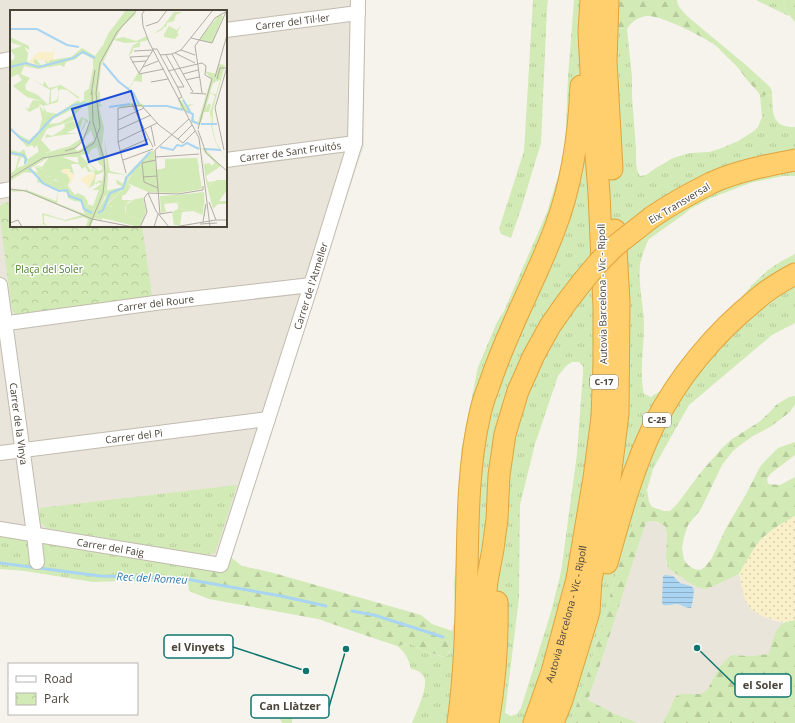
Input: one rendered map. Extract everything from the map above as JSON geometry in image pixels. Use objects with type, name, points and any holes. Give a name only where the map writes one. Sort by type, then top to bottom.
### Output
[{"type":"highway","name":"Autovia Barcelona - Vic - Ripoll","points":[[534,723],[552,672],[577,579],[594,478],[602,417],[604,307],[599,193],[589,32],[591,0]]},
{"type":"highway","name":"Autovia Barcelona - Vic - Ripoll","points":[[553,723],[562,700],[589,612],[591,580],[608,495],[618,414],[619,302],[606,61],[608,0]]},
{"type":"highway","points":[[458,723],[466,632],[468,522],[475,437],[480,412],[495,368],[504,344],[549,244],[569,185],[574,160],[581,102],[583,59],[589,32]]},
{"type":"highway","name":"Eix Transversal","points":[[493,549],[500,468],[505,434],[518,391],[534,355],[550,326],[583,281],[615,246],[664,209],[712,183],[768,165],[795,160]]},
{"type":"highway","name":"C-25","points":[[589,612],[602,584],[617,528],[639,460],[654,425],[672,395],[694,363],[724,329],[757,298],[795,274]]},
{"type":"highway","points":[[471,723],[477,682],[487,581],[493,549]]},
{"type":"highway","points":[[488,723],[496,659],[498,603],[493,549]]},
{"type":"street","name":"Carrer del Til·ler","points":[[227,30],[358,6]]},
{"type":"street","name":"Carrer de l'Atmeller","points":[[221,565],[355,143],[358,6]]},
{"type":"street","points":[[0,61],[10,59]]},
{"type":"street","name":"Carrer de Sant Fruitós","points":[[227,160],[355,143]]},
{"type":"street","points":[[0,191],[10,189]]},
{"type":"street","name":"Carrer de la Vinya","points":[[0,285],[3,324],[37,562]]},
{"type":"street","name":"Carrer del Roure","points":[[3,324],[156,303],[311,285]]},
{"type":"street","name":"Carrer del Pi","points":[[0,453],[268,419]]},
{"type":"street","name":"Carrer del Faig","points":[[0,529],[221,565]]},
{"type":"shaded area","points":[[0,0],[365,0],[364,145],[223,571],[0,534]]},
{"type":"shaded area","points":[[653,521],[665,526],[667,540],[666,565],[675,573],[693,585],[706,589],[739,574],[745,598],[759,614],[772,620],[784,623],[779,628],[771,645],[770,654],[750,656],[733,655],[719,667],[706,691],[700,694],[676,696],[662,723],[638,723],[588,701],[644,528],[647,522]]},
{"type":"green space","points":[[533,0],[548,0],[541,143],[511,238],[501,234],[499,229],[524,151]]},
{"type":"green space","points":[[574,0],[618,0],[618,18],[616,28],[627,29],[632,77],[636,162],[637,170],[640,176],[646,175],[673,158],[690,153],[709,152],[722,148],[738,141],[754,131],[758,127],[762,117],[760,95],[772,96],[773,110],[777,122],[785,126],[795,127],[795,176],[783,176],[750,183],[711,198],[690,209],[649,239],[640,265],[640,288],[644,318],[642,378],[644,394],[651,397],[663,389],[753,284],[768,270],[795,254],[795,323],[772,335],[689,405],[653,469],[647,490],[622,554],[587,676],[570,723],[412,723],[421,700],[425,687],[425,681],[424,677],[420,673],[411,669],[406,656],[397,646],[410,643],[424,651],[444,657],[449,654],[455,617],[454,584],[460,510],[461,451],[478,367],[547,212],[565,153],[568,77]],"holes":[[[572,362],[579,362],[583,366],[583,372],[577,454],[561,572],[551,612],[521,708],[517,714],[511,716],[505,713],[519,598],[520,505],[535,444],[558,376],[566,366]]]},
{"type":"green space","points":[[618,0],[677,0],[679,7],[687,16],[770,87],[772,96],[760,95],[737,67],[716,46],[681,27],[653,16],[647,16],[635,20],[627,29],[616,28],[618,18]]},
{"type":"green space","points":[[756,0],[783,0],[789,16]]},
{"type":"green space","points":[[783,0],[795,0],[795,22],[786,11]]},
{"type":"green space","name":"Plaça del Soler","points":[[10,202],[10,227],[142,227],[152,295],[149,298],[16,315],[12,310],[0,218],[0,206],[4,203]]},
{"type":"green space","points":[[795,396],[795,404],[790,412],[770,427],[743,443],[733,451],[722,465],[701,509],[688,525],[682,548],[684,560],[694,569],[700,570],[705,567],[712,558],[726,528],[760,467],[778,448],[795,442],[795,455],[770,474],[767,479],[768,484],[780,485],[795,477],[795,516],[775,528],[761,539],[739,574],[706,589],[691,584],[668,568],[666,558],[667,537],[665,526],[661,523],[652,521],[647,522],[588,700],[615,714],[638,723],[570,723],[587,676],[622,554],[647,490],[649,502],[652,507],[664,511],[670,511],[723,447],[732,439],[759,422],[776,405],[789,397]]},
{"type":"green space","points":[[237,485],[215,553],[205,555],[46,528],[40,522],[40,508]]},
{"type":"green space","points":[[0,534],[191,566],[190,577],[188,583],[121,581],[93,582],[25,571],[0,569]]},
{"type":"green space","points":[[228,555],[242,566],[270,572],[421,615],[432,624],[452,631],[452,645],[448,655],[445,657],[424,651],[410,643],[397,646],[318,619],[209,599],[189,591],[188,583],[191,566]]},
{"type":"green space","points":[[795,620],[795,723],[662,723],[676,696],[682,694],[700,694],[706,691],[719,667],[730,656],[769,654],[777,630],[780,626],[785,622]]},
{"type":"green space","points":[[275,709],[293,711],[292,723],[282,723]]},
{"type":"sand","points":[[795,516],[795,620],[784,622],[771,619],[751,609],[744,597],[739,574],[758,543],[773,530]]},
{"type":"water","points":[[663,576],[673,576],[680,583],[691,586],[694,589],[691,608],[677,604],[663,605]]},
{"type":"waterway","name":"Rec del Romeu","points":[[0,563],[100,576],[180,578],[281,596],[326,606]]},
{"type":"waterway","name":"Rec del Romeu","points":[[352,611],[374,615],[443,637]]},
{"type":"place","name":"el Soler","points":[[697,648]]},
{"type":"place","name":"Can Llàtzer","points":[[346,649]]},
{"type":"place","name":"el Vinyets","points":[[306,671]]}]
